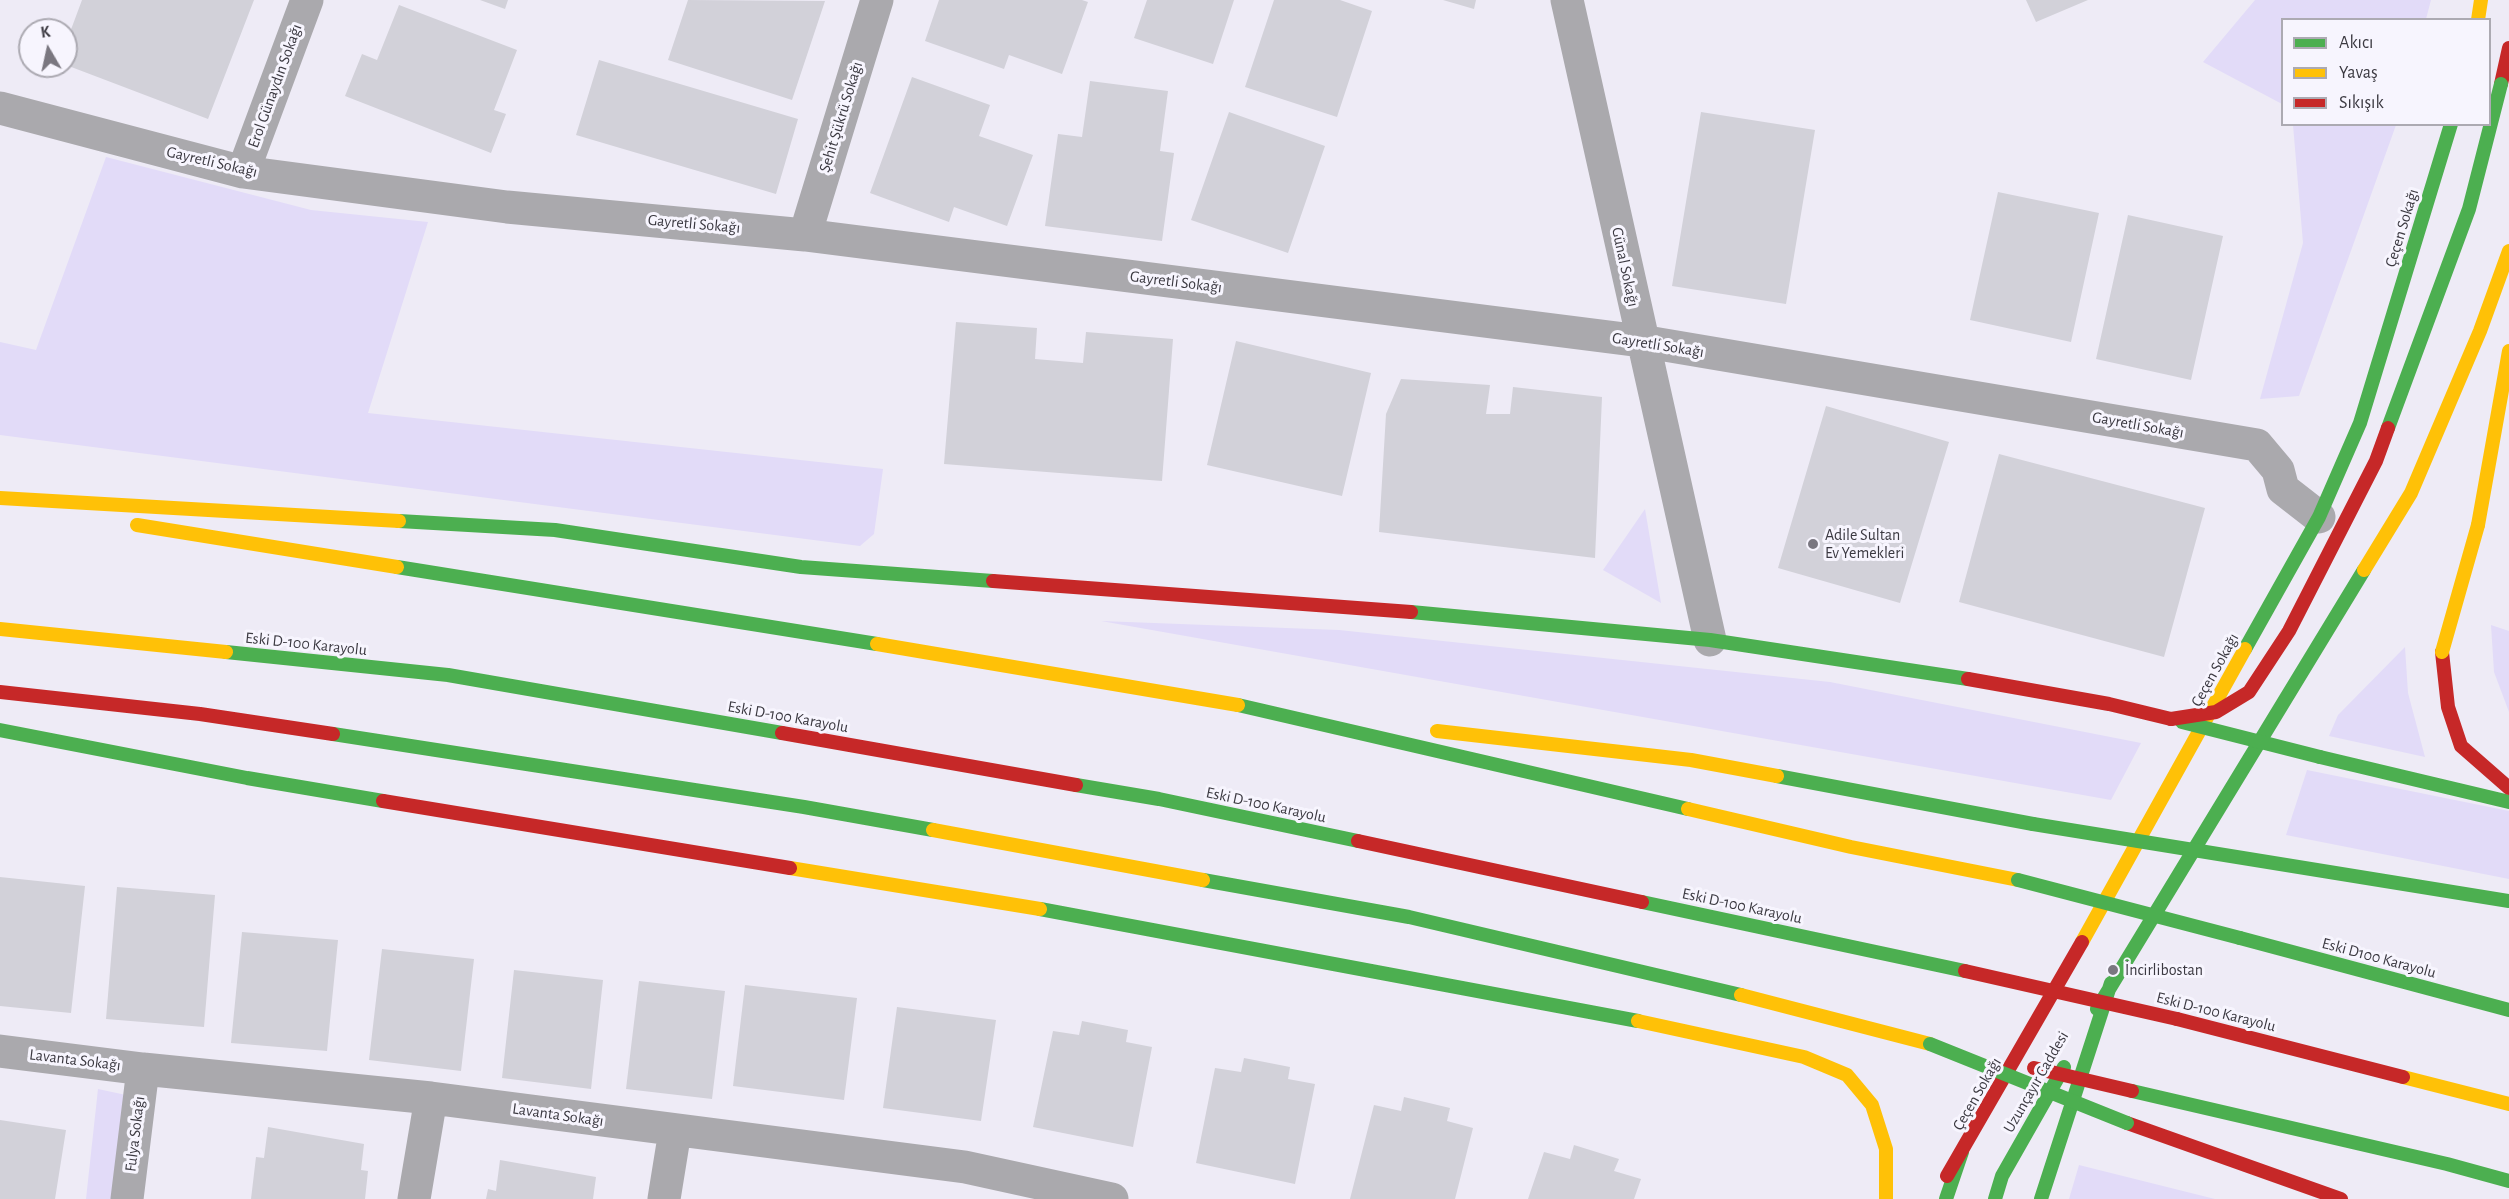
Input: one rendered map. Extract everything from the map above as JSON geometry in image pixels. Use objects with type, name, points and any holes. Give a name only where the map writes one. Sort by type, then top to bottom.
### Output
[{"type":"main road","points":[[2478,18],[2481,0]]},
{"type":"main road","points":[[2491,123],[2509,48]]},
{"type":"main road","name":"Çeçen Sokağı","points":[[1932,1199],[1962,1152],[2319,517],[2361,423],[2450,126]]},
{"type":"main road","points":[[2171,719],[2216,712],[2249,692],[2294,620],[2376,461],[2469,209],[2490,126]]},
{"type":"main road","points":[[2041,1199],[2111,983],[2411,494],[2439,433],[2509,251]]},
{"type":"main road","points":[[2509,351],[2478,525],[2442,652],[2448,707],[2461,746],[2509,788]]},
{"type":"main road","points":[[0,501],[555,530],[801,567],[1376,609],[1710,640],[1896,666],[2109,704],[2509,802]]},
{"type":"main road","points":[[0,501],[94,518]]},
{"type":"main road","points":[[118,522],[1153,689],[1285,714],[1389,725]]},
{"type":"main road","name":"Eski D-100 Karayolu","points":[[0,629],[448,675],[1159,799],[2176,1018],[2509,1104]]},
{"type":"main road","points":[[0,692],[200,714],[804,807],[1409,916],[1689,982],[1930,1044],[2447,1164],[2509,1181]]},
{"type":"main road","name":"Eski D100 Karayolu","points":[[1285,714],[1851,847],[2018,880],[2509,1010]]},
{"type":"main road","points":[[1424,729],[1691,759],[2033,824],[2509,901]]},
{"type":"main road","points":[[0,730],[248,778],[1107,920],[1692,1031],[1804,1057],[1847,1075],[1872,1105],[1886,1149],[1886,1199]]},
{"type":"main road","name":"Uzunçayır Caddesi","points":[[1995,1199],[2002,1176],[2111,983]]},
{"type":"main road","points":[[1930,1044],[2127,1123],[2341,1199]]},
{"type":"main road","points":[[1946,1199],[1962,1152]]},
{"type":"street","name":"Erol Günaydın Sokağı","points":[[243,172],[307,0]]},
{"type":"street","name":"Şehit Şükrü Sokağı","points":[[805,235],[877,0]]},
{"type":"street","name":"Günal Sokağı","points":[[1567,0],[1641,341],[1710,640]]},
{"type":"street","name":"Gayretli Sokağı","points":[[0,108],[243,172],[507,207],[805,235],[1641,341],[2257,445],[2278,470],[2283,489],[2319,517]]},
{"type":"street","name":"Lavanta Sokağı","points":[[0,1051],[143,1069],[431,1098],[965,1167],[1112,1199]]},
{"type":"street","name":"Fulya Sokağı","points":[[127,1199],[143,1069]]},
{"type":"street","points":[[414,1199],[431,1098]]},
{"type":"street","points":[[664,1199],[675,1131]]},
{"type":"shaded area","points":[[2255,0],[2431,0],[2426,18],[2281,18],[2281,103],[2203,62]]},
{"type":"shaded area","points":[[2293,126],[2396,126],[2299,396],[2260,399],[2303,243]]},
{"type":"shaded area","points":[[106,157],[311,210],[428,222],[368,413],[883,469],[874,534],[860,546],[0,435],[0,342],[36,350]]},
{"type":"shaded area","points":[[1645,509],[1661,603],[1603,570]]},
{"type":"shaded area","points":[[1101,621],[1339,630],[1830,682],[2141,743],[2111,800]]},
{"type":"shaded area","points":[[2491,625],[2509,631],[2509,712],[2494,672]]},
{"type":"shaded area","points":[[2405,647],[2408,693],[2425,757],[2329,736],[2338,715]]},
{"type":"shaded area","points":[[2307,770],[2509,811],[2509,879],[2286,835]]},
{"type":"shaded area","points":[[98,1089],[154,1101],[143,1199],[86,1199]]},
{"type":"shaded area","points":[[2079,1165],[2215,1199],[2069,1199]]},
{"type":"building","points":[[82,0],[254,0],[208,119],[78,70],[78,18],[75,18]]},
{"type":"building","points":[[480,0],[508,0],[505,9]]},
{"type":"building","points":[[688,0],[825,1],[792,100],[668,60]]},
{"type":"building","points":[[939,0],[1082,0],[1088,2],[1062,74],[1009,55],[1004,69],[925,41]]},
{"type":"building","points":[[1147,0],[1234,0],[1213,64],[1134,38]]},
{"type":"building","points":[[1274,0],[1340,0],[1372,11],[1337,117],[1245,87]]},
{"type":"building","points":[[1443,0],[1476,0],[1474,9]]},
{"type":"building","points":[[2026,0],[2088,0],[2036,22]]},
{"type":"building","points":[[399,5],[517,50],[494,110],[506,114],[491,153],[345,96],[362,54],[377,60]]},
{"type":"building","points":[[599,60],[798,119],[776,194],[576,135]]},
{"type":"building","points":[[912,77],[990,105],[979,136],[1033,155],[1007,226],[954,207],[949,222],[870,193]]},
{"type":"building","points":[[1090,81],[1168,91],[1160,151],[1174,153],[1162,241],[1045,226],[1058,134],[1082,137]]},
{"type":"building","points":[[1229,112],[1325,146],[1288,253],[1191,220]]},
{"type":"building","points":[[1701,112],[1815,130],[1786,304],[1672,286]]},
{"type":"building","points":[[1998,192],[2099,213],[2071,342],[1970,320]]},
{"type":"building","points":[[2128,215],[2223,236],[2191,380],[2096,359]]},
{"type":"building","points":[[956,322],[1037,328],[1035,359],[1083,363],[1086,332],[1173,339],[1162,481],[944,464]]},
{"type":"building","points":[[1236,341],[1371,373],[1342,496],[1207,465]]},
{"type":"building","points":[[1401,379],[1490,385],[1486,414],[1510,414],[1513,387],[1602,397],[1595,558],[1379,532],[1386,414]]},
{"type":"building","points":[[1826,406],[1949,442],[1900,603],[1778,568]]},
{"type":"building","points":[[1999,454],[2205,508],[2164,657],[1959,602]]},
{"type":"building","points":[[0,877],[85,886],[71,1013],[0,1006]]},
{"type":"building","points":[[117,887],[215,895],[204,1027],[106,1019]]},
{"type":"building","points":[[242,932],[338,940],[327,1051],[231,1043]]},
{"type":"building","points":[[382,949],[474,959],[461,1071],[369,1060]]},
{"type":"building","points":[[514,970],[603,980],[591,1089],[502,1078]]},
{"type":"building","points":[[639,981],[725,991],[712,1099],[626,1089]]},
{"type":"building","points":[[745,985],[857,998],[844,1100],[733,1086]]},
{"type":"building","points":[[897,1007],[996,1020],[981,1121],[883,1108]]},
{"type":"building","points":[[1082,1021],[1128,1030],[1126,1042],[1152,1047],[1133,1147],[1033,1127],[1053,1031],[1079,1035]]},
{"type":"building","points":[[1244,1058],[1290,1067],[1288,1079],[1315,1084],[1295,1184],[1196,1163],[1215,1068],[1241,1072]]},
{"type":"building","points":[[1404,1097],[1450,1108],[1447,1121],[1473,1128],[1455,1199],[1350,1199],[1374,1105],[1401,1111]]},
{"type":"building","points":[[0,1120],[66,1130],[55,1199],[0,1199]]},
{"type":"building","points":[[268,1127],[364,1144],[361,1170],[368,1171],[365,1199],[251,1199],[256,1157],[264,1158]]},
{"type":"building","points":[[1574,1145],[1619,1159],[1614,1171],[1641,1179],[1634,1199],[1528,1199],[1544,1152],[1570,1159]]},
{"type":"building","points":[[500,1160],[596,1177],[593,1199],[486,1199],[488,1189],[496,1191]]},
{"type":"traffic: fast","points":[[2491,123],[2501,84]]},
{"type":"traffic: fast","points":[[2245,649],[2319,517],[2360,423],[2450,126]]},
{"type":"traffic: fast","points":[[2388,428],[2469,209],[2490,126]]},
{"type":"traffic: fast","points":[[399,521],[555,530],[801,567],[993,581]]},
{"type":"traffic: fast","points":[[397,567],[877,644]]},
{"type":"traffic: fast","points":[[2097,1009],[2364,570]]},
{"type":"traffic: fast","points":[[1411,612],[1710,640],[1968,679]]},
{"type":"traffic: fast","points":[[226,652],[448,675],[782,733]]},
{"type":"traffic: fast","points":[[1238,705],[1688,809]]},
{"type":"traffic: fast","points":[[2182,722],[2320,757]]},
{"type":"traffic: fast","points":[[0,730],[247,778],[383,801]]},
{"type":"traffic: fast","points":[[333,734],[804,807],[933,830]]},
{"type":"traffic: fast","points":[[2320,757],[2509,802]]},
{"type":"traffic: fast","points":[[1777,776],[2033,824]]},
{"type":"traffic: fast","points":[[1076,785],[1159,799],[1358,841]]},
{"type":"traffic: fast","points":[[2033,824],[2509,901]]},
{"type":"traffic: fast","points":[[1203,880],[1409,917],[1741,995]]},
{"type":"traffic: fast","points":[[2018,880],[2240,938]]},
{"type":"traffic: fast","points":[[1642,902],[1965,971]]},
{"type":"traffic: fast","points":[[1040,909],[1638,1021]]},
{"type":"traffic: fast","points":[[2240,938],[2509,1010]]},
{"type":"traffic: fast","points":[[2041,1199],[2111,983]]},
{"type":"traffic: fast","points":[[1930,1044],[2127,1123]]},
{"type":"traffic: fast","points":[[1995,1199],[2002,1176],[2064,1067]]},
{"type":"traffic: fast","points":[[2132,1091],[2447,1164],[2509,1181]]},
{"type":"traffic: fast","points":[[1946,1199],[1962,1152]]},
{"type":"traffic: slow","points":[[2478,18],[2481,0]]},
{"type":"traffic: slow","points":[[2364,570],[2411,493],[2480,331],[2509,251]]},
{"type":"traffic: slow","points":[[2478,525],[2509,351]]},
{"type":"traffic: slow","points":[[0,498],[399,521]]},
{"type":"traffic: slow","points":[[137,525],[397,567]]},
{"type":"traffic: slow","points":[[2442,652],[2478,525]]},
{"type":"traffic: slow","points":[[0,629],[226,652]]},
{"type":"traffic: slow","points":[[877,644],[1238,705]]},
{"type":"traffic: slow","points":[[2082,942],[2245,649]]},
{"type":"traffic: slow","points":[[1437,731],[1691,760],[1777,776]]},
{"type":"traffic: slow","points":[[1688,809],[1851,847],[2018,880]]},
{"type":"traffic: slow","points":[[933,830],[1203,880]]},
{"type":"traffic: slow","points":[[790,868],[1040,909]]},
{"type":"traffic: slow","points":[[1741,995],[1930,1044]]},
{"type":"traffic: slow","points":[[1638,1021],[1804,1057],[1847,1075],[1872,1105],[1886,1149],[1886,1199]]},
{"type":"traffic: slow","points":[[2403,1077],[2509,1104]]},
{"type":"traffic: jam","points":[[2501,84],[2509,48]]},
{"type":"traffic: jam","points":[[2171,719],[2216,712],[2249,692],[2289,631],[2376,461],[2388,428]]},
{"type":"traffic: jam","points":[[993,581],[1411,612]]},
{"type":"traffic: jam","points":[[2442,652],[2448,707],[2461,746],[2509,788]]},
{"type":"traffic: jam","points":[[1968,679],[2109,704],[2171,719]]},
{"type":"traffic: jam","points":[[0,692],[200,714],[333,734]]},
{"type":"traffic: jam","points":[[782,733],[1076,785]]},
{"type":"traffic: jam","points":[[383,801],[790,868]]},
{"type":"traffic: jam","points":[[1358,841],[1642,902]]},
{"type":"traffic: jam","points":[[1947,1176],[2082,942]]},
{"type":"traffic: jam","points":[[1965,971],[2177,1019]]},
{"type":"traffic: jam","points":[[2177,1019],[2403,1077]]},
{"type":"traffic: jam","points":[[2034,1068],[2132,1091]]},
{"type":"traffic: jam","points":[[2127,1123],[2341,1199]]},
{"type":"place","name":"Adile Sultan Ev Yemekleri","points":[[1813,544]]},
{"type":"place","name":"İncirlibostan","points":[[2113,970]]}]
